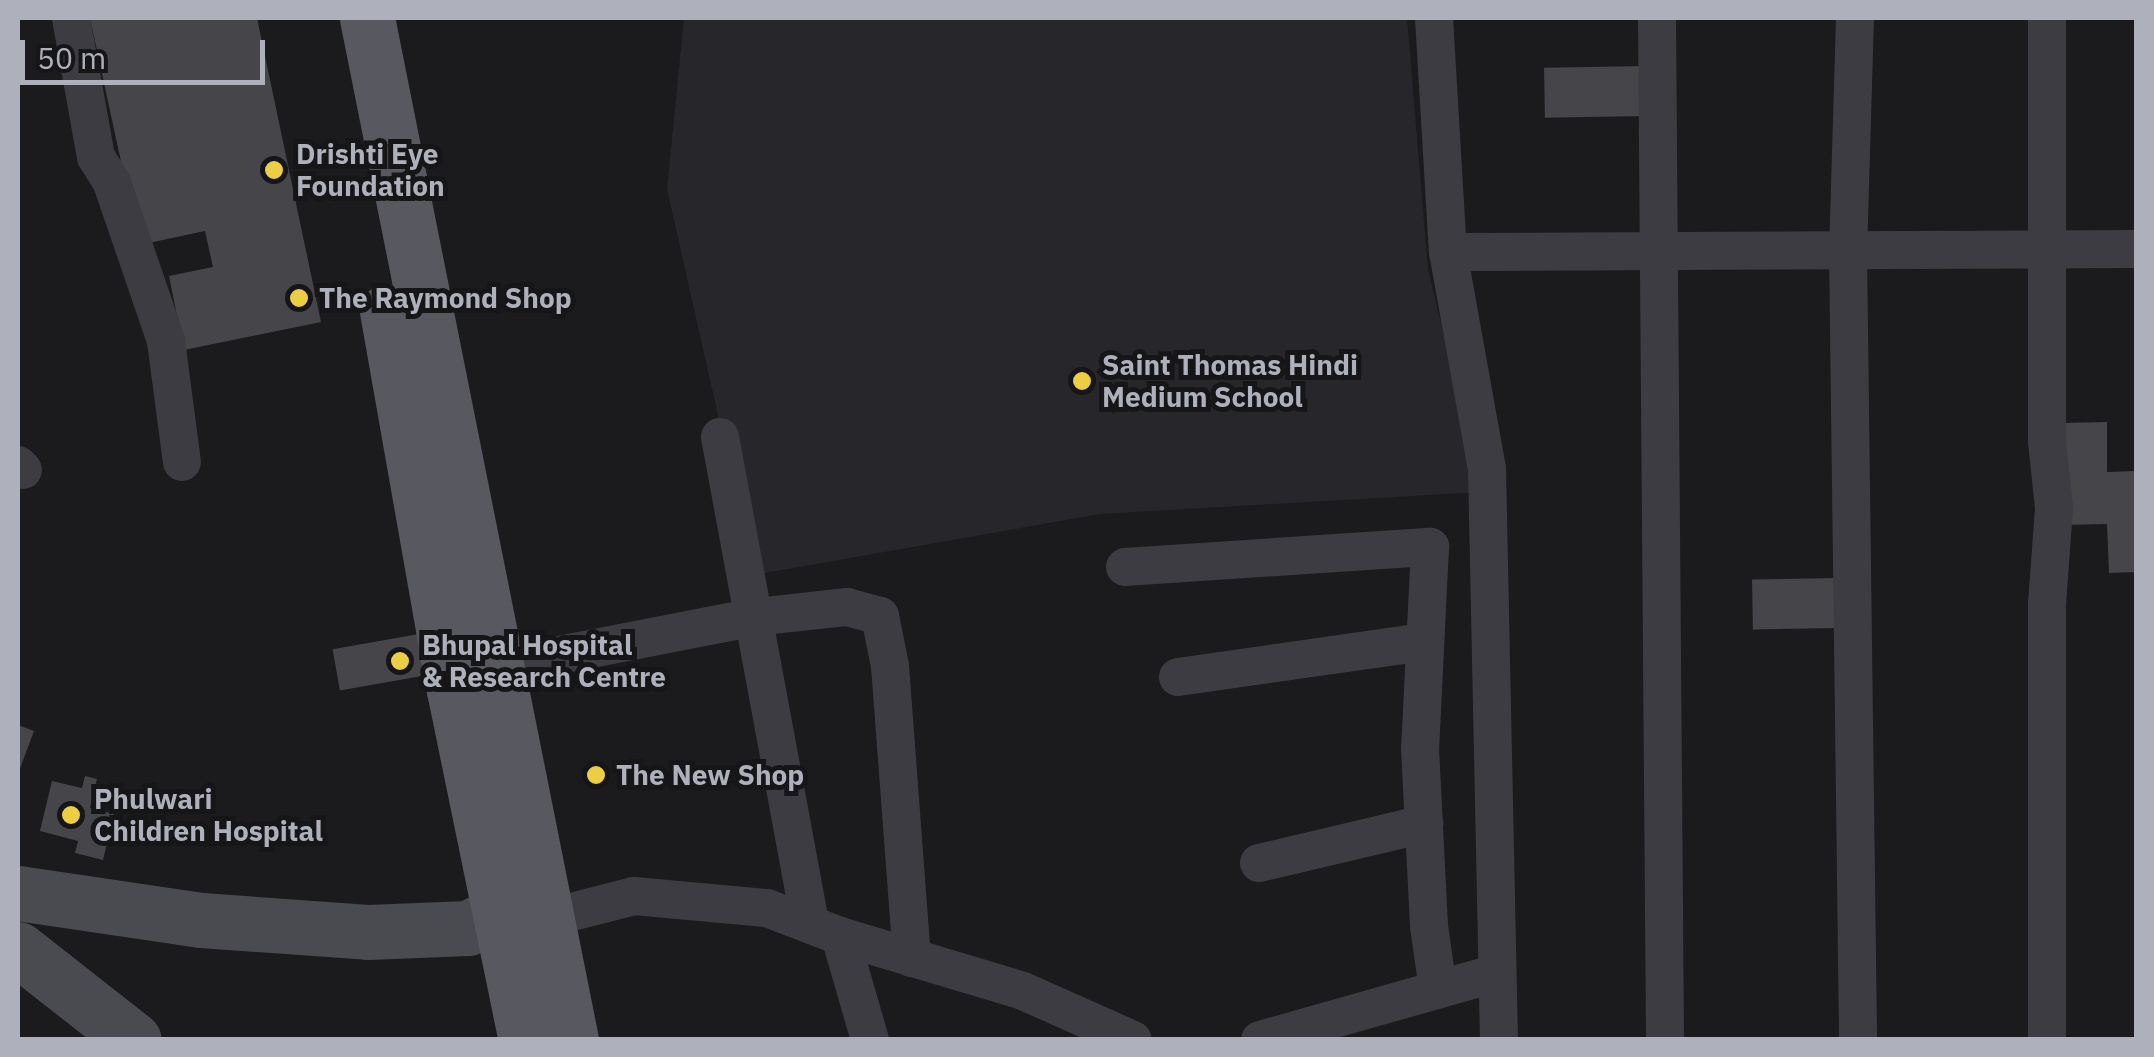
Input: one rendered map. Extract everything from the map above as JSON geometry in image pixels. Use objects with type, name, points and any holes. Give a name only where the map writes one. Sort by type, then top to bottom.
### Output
[{"type":"main road","points":[[334,18],[454,690],[523,915],[571,1040]]},
{"type":"main road","points":[[368,18],[496,674],[523,915],[526,1040]]},
{"type":"street","points":[[71,18],[96,157],[112,183],[166,341],[182,462]]},
{"type":"street","points":[[1434,18],[1448,252],[1488,468],[1500,1040]]},
{"type":"street","points":[[1657,18],[1664,1040]]},
{"type":"street","points":[[1854,18],[1848,250],[1858,1040]]},
{"type":"street","points":[[2047,18],[2046,441],[2054,508],[2047,604],[2047,1040]]},
{"type":"street","points":[[1448,252],[2136,249]]},
{"type":"street","points":[[720,437],[755,617],[825,930],[870,1040]]},
{"type":"street","points":[[1125,567],[1430,548],[1420,748],[1429,926],[1438,989]]},
{"type":"street","points":[[496,674],[539,659],[755,617],[847,607],[880,616],[890,666],[912,958]]},
{"type":"street","points":[[1178,676],[1425,642]]},
{"type":"street","points":[[1258,863],[1424,824]]},
{"type":"street","points":[[18,894],[201,920],[368,932],[468,928],[634,896],[767,908],[825,930],[1023,991],[1133,1040]]},
{"type":"street","points":[[18,950],[117,1034]]},
{"type":"street","points":[[1260,1040],[1497,973]]},
{"type":"shaded area","name":"Saint Thomas Hindi Medium School","points":[[684,18],[1407,18],[1428,269],[1481,492],[1100,514],[754,575],[667,189]]},
{"type":"building","points":[[90,18],[257,18],[321,322],[184,350],[169,276],[213,267],[205,231],[139,245]]},
{"type":"building","points":[[1645,66],[1646,116],[1545,118],[1544,68]]},
{"type":"building","points":[[2107,422],[2107,472],[2136,471],[2136,572],[2109,573],[2107,524],[2062,525],[2061,423]]},
{"type":"building","points":[[1837,578],[1838,628],[1753,629],[1752,579]]},
{"type":"building","points":[[436,631],[443,672],[340,691],[333,649]]},
{"type":"building","points":[[18,725],[34,731],[18,774]]},
{"type":"building","points":[[85,776],[97,779],[90,808],[114,814],[103,860],[75,853],[78,841],[40,831],[52,781],[82,788]]},
{"type":"place","name":"Drishti Eye Foundation","points":[[274,170]]},
{"type":"place","name":"The Raymond Shop","points":[[299,298]]},
{"type":"place","name":"Saint Thomas Hindi Medium School","points":[[1082,381]]},
{"type":"place","name":"Bhupal Hospital & Research Centre","points":[[400,661]]},
{"type":"place","name":"The New Shop","points":[[596,775]]},
{"type":"place","name":"Phulwari Children Hospital","points":[[71,815]]}]
